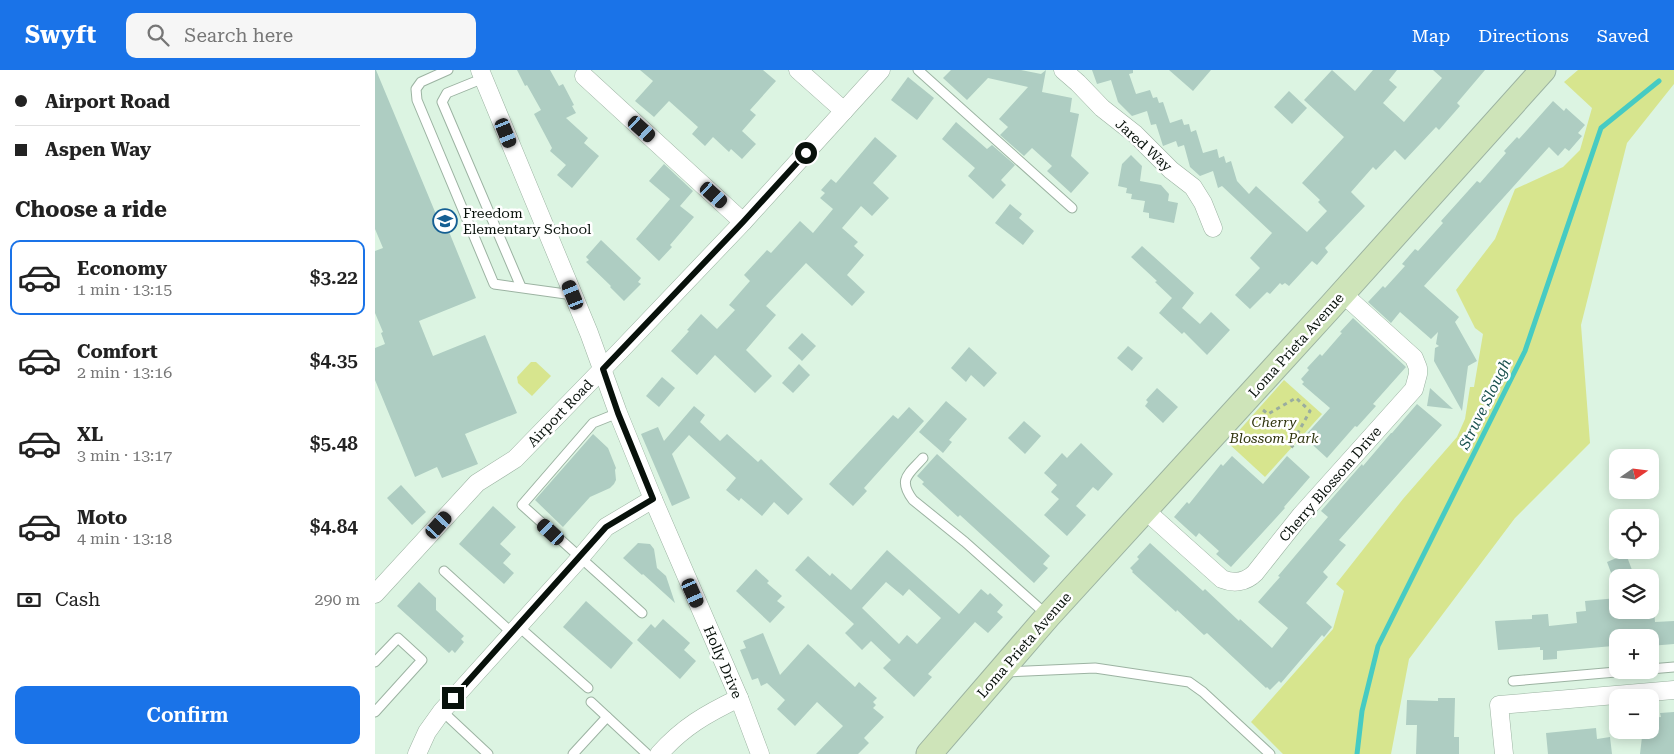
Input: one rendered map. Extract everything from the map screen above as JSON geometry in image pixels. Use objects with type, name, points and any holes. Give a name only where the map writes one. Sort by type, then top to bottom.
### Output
[{"type":"street","points":[[799,70],[844,111]]},
{"type":"street","name":"Airport Road","points":[[375,594],[477,483],[515,459],[603,369],[743,222],[881,70]]},
{"type":"street","name":"Jared Way","points":[[1063,70],[1102,108],[1135,134],[1171,170],[1193,188],[1203,204],[1213,228]]},
{"type":"street","name":"Holly Drive","points":[[482,74],[603,369],[618,413],[653,499],[739,698],[760,754]]},
{"type":"street","name":"Loma Prieta Avenue","points":[[929,754],[1047,616],[1342,294],[1535,75]]},
{"type":"street","points":[[584,76],[743,222]]},
{"type":"street","name":"Cherry Blossom Drive","points":[[1145,510],[1222,579],[1231,582],[1242,581],[1255,573],[1301,515],[1414,389],[1418,379],[1418,368],[1411,354],[1342,294]]},
{"type":"street","points":[[417,754],[427,732],[442,711],[606,527],[653,499]]},
{"type":"street","points":[[1504,754],[1499,705],[1674,690]]},
{"type":"street","points":[[659,754],[677,735],[695,721],[739,698]]},
{"type":"lane","points":[[448,70],[421,82],[416,88],[417,100],[494,284],[573,295]]},
{"type":"lane","points":[[918,70],[1072,208]]},
{"type":"lane","points":[[482,74],[447,94],[442,102],[521,287]]},
{"type":"lane","points":[[618,413],[593,424],[523,505],[643,613]]},
{"type":"lane","points":[[923,458],[906,478],[904,484],[913,500],[965,542],[1047,616]]},
{"type":"lane","points":[[444,571],[588,688]]},
{"type":"lane","points":[[375,662],[398,638],[422,660],[375,712]]},
{"type":"lane","points":[[1659,668],[1674,667]]},
{"type":"lane","points":[[1000,672],[1095,668],[1189,682],[1203,692],[1269,754]]},
{"type":"lane","points":[[1513,681],[1609,673]]},
{"type":"lane","points":[[591,702],[647,754]]},
{"type":"lane","points":[[442,711],[488,754]]},
{"type":"lane","points":[[573,754],[607,717]]},
{"type":"path","points":[[1260,407],[1268,414],[1296,398],[1311,411],[1291,445],[1295,449]]},
{"type":"green space","points":[[1578,70],[1674,70],[1674,84],[1627,143],[1581,325],[1590,443],[1515,518],[1409,659],[1391,754],[1283,754],[1251,722],[1333,629],[1344,591],[1336,584],[1403,499],[1457,437],[1465,419],[1470,387],[1474,387],[1483,334],[1475,328],[1456,290],[1495,239],[1515,189],[1563,167],[1580,150],[1592,108],[1564,82]]},
{"type":"green space","points":[[531,362],[536,362],[551,376],[532,396],[518,383],[517,377]]},
{"type":"green space","name":"Cherry Blossom Park","points":[[1284,380],[1322,414],[1265,477],[1228,443]]},
{"type":"building","points":[[375,70],[438,219],[443,217],[476,298],[419,321],[433,356],[485,335],[517,413],[465,434],[478,464],[442,478],[437,467],[415,477],[375,380],[375,348],[385,344],[381,333],[383,332],[375,313],[375,251],[383,248],[375,229]]},
{"type":"building","points":[[517,70],[550,70],[559,86],[563,84],[574,105],[572,106],[576,113],[566,118],[588,138],[584,143],[599,156],[572,188],[557,175],[566,165],[550,151],[552,148],[534,114],[541,110]]},
{"type":"building","points":[[640,70],[763,70],[776,81],[750,110],[756,115],[742,131],[756,144],[742,159],[731,149],[729,152],[713,137],[705,146],[692,134],[698,127],[669,101],[654,117],[635,101],[653,81]]},
{"type":"building","points":[[951,70],[1021,70],[1041,74],[1046,70],[1042,92],[1072,98],[1070,112],[1079,114],[1071,156],[1089,173],[1071,193],[1047,171],[1052,166],[1032,148],[1024,156],[1000,135],[1008,127],[999,119],[1028,87],[988,78],[967,100],[943,78]]},
{"type":"building","points":[[1092,70],[1133,70],[1133,73],[1129,74],[1136,94],[1150,90],[1153,98],[1157,97],[1159,103],[1163,102],[1170,123],[1182,119],[1184,125],[1189,124],[1191,132],[1196,130],[1203,153],[1217,149],[1219,158],[1224,156],[1226,163],[1231,161],[1237,181],[1249,194],[1256,186],[1307,232],[1327,211],[1318,202],[1320,200],[1302,183],[1344,137],[1304,100],[1332,70],[1355,91],[1373,70],[1397,70],[1389,80],[1397,87],[1383,103],[1404,122],[1442,78],[1433,70],[1485,70],[1457,103],[1460,106],[1439,130],[1436,127],[1405,160],[1395,150],[1376,170],[1373,167],[1351,192],[1365,206],[1325,248],[1328,252],[1317,265],[1312,261],[1289,286],[1285,283],[1282,285],[1280,283],[1270,294],[1267,292],[1250,309],[1235,295],[1260,268],[1250,258],[1272,233],[1222,186],[1218,188],[1213,171],[1200,176],[1190,167],[1184,145],[1178,147],[1176,141],[1163,146],[1156,124],[1151,125],[1147,111],[1132,116],[1118,102],[1111,80],[1097,84]]},
{"type":"building","points":[[1169,70],[1211,70],[1193,91]]},
{"type":"building","points":[[908,77],[934,98],[917,120],[891,100]]},
{"type":"building","points":[[1289,91],[1307,108],[1292,124],[1274,107]]},
{"type":"building","points":[[1553,101],[1564,111],[1566,108],[1585,125],[1578,133],[1582,136],[1569,151],[1565,148],[1558,156],[1549,147],[1424,286],[1459,317],[1455,322],[1477,361],[1468,366],[1462,411],[1434,361],[1435,348],[1439,346],[1436,344],[1438,332],[1431,339],[1400,312],[1391,323],[1368,302],[1383,286],[1385,288],[1405,266],[1402,264],[1415,249],[1418,251],[1443,223],[1441,221],[1477,181],[1480,183],[1506,153],[1504,151],[1517,137],[1519,139]]},
{"type":"building","points":[[956,122],[987,149],[992,145],[1015,165],[1001,180],[1006,185],[993,199],[968,176],[975,168],[942,139]]},
{"type":"building","points":[[875,137],[897,156],[873,183],[889,198],[872,216],[861,206],[842,228],[858,242],[854,246],[864,255],[847,275],[865,292],[852,306],[806,263],[766,306],[776,315],[746,350],[772,376],[755,393],[715,355],[697,375],[671,351],[701,314],[717,329],[735,310],[729,305],[750,281],[744,275],[767,250],[771,253],[800,221],[813,233],[833,209],[820,198],[825,193],[821,190],[831,179],[836,183]]},
{"type":"building","points":[[1131,155],[1142,166],[1140,181],[1161,185],[1169,194],[1168,201],[1178,203],[1174,223],[1149,218],[1149,213],[1143,212],[1145,201],[1131,199],[1132,194],[1126,193],[1127,188],[1118,186],[1122,164]]},
{"type":"building","points":[[664,164],[693,191],[680,206],[694,217],[659,261],[636,239],[670,199],[649,181]]},
{"type":"building","points":[[1010,204],[1022,214],[1019,218],[1034,231],[1023,245],[995,223]]},
{"type":"building","points":[[601,240],[641,278],[638,282],[641,284],[624,301],[586,262],[589,260],[586,257]]},
{"type":"building","points":[[1142,246],[1194,293],[1182,308],[1200,324],[1211,312],[1230,330],[1207,355],[1184,332],[1182,334],[1159,313],[1172,298],[1131,257]]},
{"type":"building","points":[[1353,318],[1406,367],[1373,404],[1376,406],[1357,427],[1355,426],[1327,458],[1304,437],[1330,408],[1302,384],[1304,382],[1301,379],[1309,370],[1307,368],[1320,354],[1322,356]]},
{"type":"building","points":[[802,333],[816,346],[802,361],[788,348]]},
{"type":"building","points":[[1128,346],[1143,358],[1132,371],[1117,358]]},
{"type":"building","points":[[969,347],[997,373],[984,387],[971,375],[966,382],[951,368]]},
{"type":"building","points":[[799,364],[810,375],[793,393],[782,383]]},
{"type":"building","points":[[662,377],[675,388],[659,407],[646,396]]},
{"type":"building","points":[[1157,388],[1178,407],[1163,423],[1145,406],[1148,402],[1146,400]]},
{"type":"building","points":[[1430,388],[1453,409],[1427,406]]},
{"type":"building","points":[[946,401],[967,419],[949,440],[952,442],[943,453],[919,432]]},
{"type":"building","points":[[1417,404],[1442,425],[1339,540],[1346,545],[1323,572],[1328,577],[1306,603],[1332,627],[1324,637],[1322,635],[1281,683],[1279,681],[1270,690],[1207,633],[1204,635],[1132,572],[1130,568],[1150,543],[1203,591],[1205,589],[1239,621],[1240,619],[1272,648],[1288,628],[1258,602],[1328,517],[1321,511]]},
{"type":"building","points":[[694,406],[705,415],[700,422],[720,441],[727,434],[758,462],[761,459],[803,499],[788,515],[774,502],[762,516],[741,498],[739,501],[726,490],[736,478],[689,435],[672,454],[690,498],[672,506],[641,434],[658,427],[664,441]]},
{"type":"building","points":[[909,407],[924,421],[864,488],[867,491],[853,506],[829,484],[893,415],[898,419]]},
{"type":"building","points":[[1024,421],[1041,436],[1025,454],[1008,438]]},
{"type":"building","points":[[593,434],[608,448],[616,468],[616,480],[610,488],[590,497],[563,527],[535,500]]},
{"type":"building","points":[[1081,443],[1113,474],[1098,491],[1093,487],[1076,506],[1086,515],[1067,536],[1044,515],[1059,499],[1051,492],[1057,485],[1044,473],[1062,453],[1067,458]]},
{"type":"building","points":[[937,454],[1050,556],[1043,564],[1048,568],[1034,583],[960,515],[958,517],[922,484],[924,482],[917,476]]},
{"type":"building","points":[[1232,456],[1263,484],[1287,456],[1310,477],[1285,508],[1231,567],[1216,554],[1219,551],[1199,533],[1196,537],[1174,517],[1187,502],[1189,504],[1221,464],[1223,466]]},
{"type":"building","points":[[401,485],[426,512],[412,525],[387,498]]},
{"type":"building","points":[[493,506],[516,527],[500,544],[511,554],[503,563],[514,573],[504,584],[459,544]]},
{"type":"building","points":[[638,543],[650,544],[654,549],[657,568],[666,576],[675,603],[623,558]]},
{"type":"building","points":[[887,550],[959,614],[981,589],[988,595],[990,593],[1003,605],[997,612],[1003,617],[988,633],[975,622],[928,674],[932,677],[914,697],[883,668],[891,660],[871,641],[862,650],[845,633],[854,624],[795,570],[808,556],[830,576],[832,573],[851,590]],"holes":[[[886,582],[903,596],[909,589],[941,618],[917,644],[907,635],[899,644],[862,608]]]},
{"type":"building","points":[[1614,559],[1628,559],[1632,569],[1610,569],[1607,562]]},
{"type":"building","points":[[756,569],[769,581],[767,583],[782,596],[777,601],[785,607],[770,623],[736,591]]},
{"type":"building","points":[[419,582],[436,598],[436,610],[464,636],[461,639],[464,642],[455,653],[452,650],[449,653],[397,606]]},
{"type":"building","points":[[1609,599],[1609,619],[1655,619],[1655,622],[1674,621],[1674,644],[1659,645],[1659,629],[1609,629],[1609,646],[1557,651],[1557,659],[1543,660],[1543,650],[1540,650],[1540,647],[1498,650],[1495,621],[1532,619],[1532,615],[1548,614],[1549,626],[1577,623],[1576,612],[1586,611],[1585,601]]},
{"type":"building","points":[[586,601],[633,643],[611,669],[563,627]]},
{"type":"building","points":[[663,619],[690,643],[684,650],[696,661],[680,679],[637,640],[651,624],[655,628]]},
{"type":"building","points":[[763,633],[780,675],[808,644],[855,687],[859,682],[877,698],[873,702],[876,705],[873,708],[884,717],[864,738],[869,743],[858,754],[816,754],[843,726],[817,702],[795,726],[777,709],[785,700],[767,683],[761,686],[758,678],[752,680],[740,650],[746,648],[743,641]]},
{"type":"building","points":[[1438,698],[1455,698],[1454,737],[1459,737],[1459,754],[1416,754],[1417,725],[1406,725],[1407,700],[1438,701]]},
{"type":"building","points":[[1674,712],[1674,754],[1640,754],[1642,739],[1659,739],[1660,713]]},
{"type":"building","points":[[1596,728],[1597,739],[1609,737],[1610,739],[1612,754],[1548,754],[1546,733]]},
{"type":"waterway","name":"Struve Slough","points":[[1357,754],[1362,711],[1378,646],[1525,351],[1601,128],[1659,81]]},
{"type":"place","name":"Freedom Elementary School","points":[[445,221]]},
{"type":"route","points":[[453,698],[606,527],[653,499],[618,413],[603,369],[806,153]]}]
